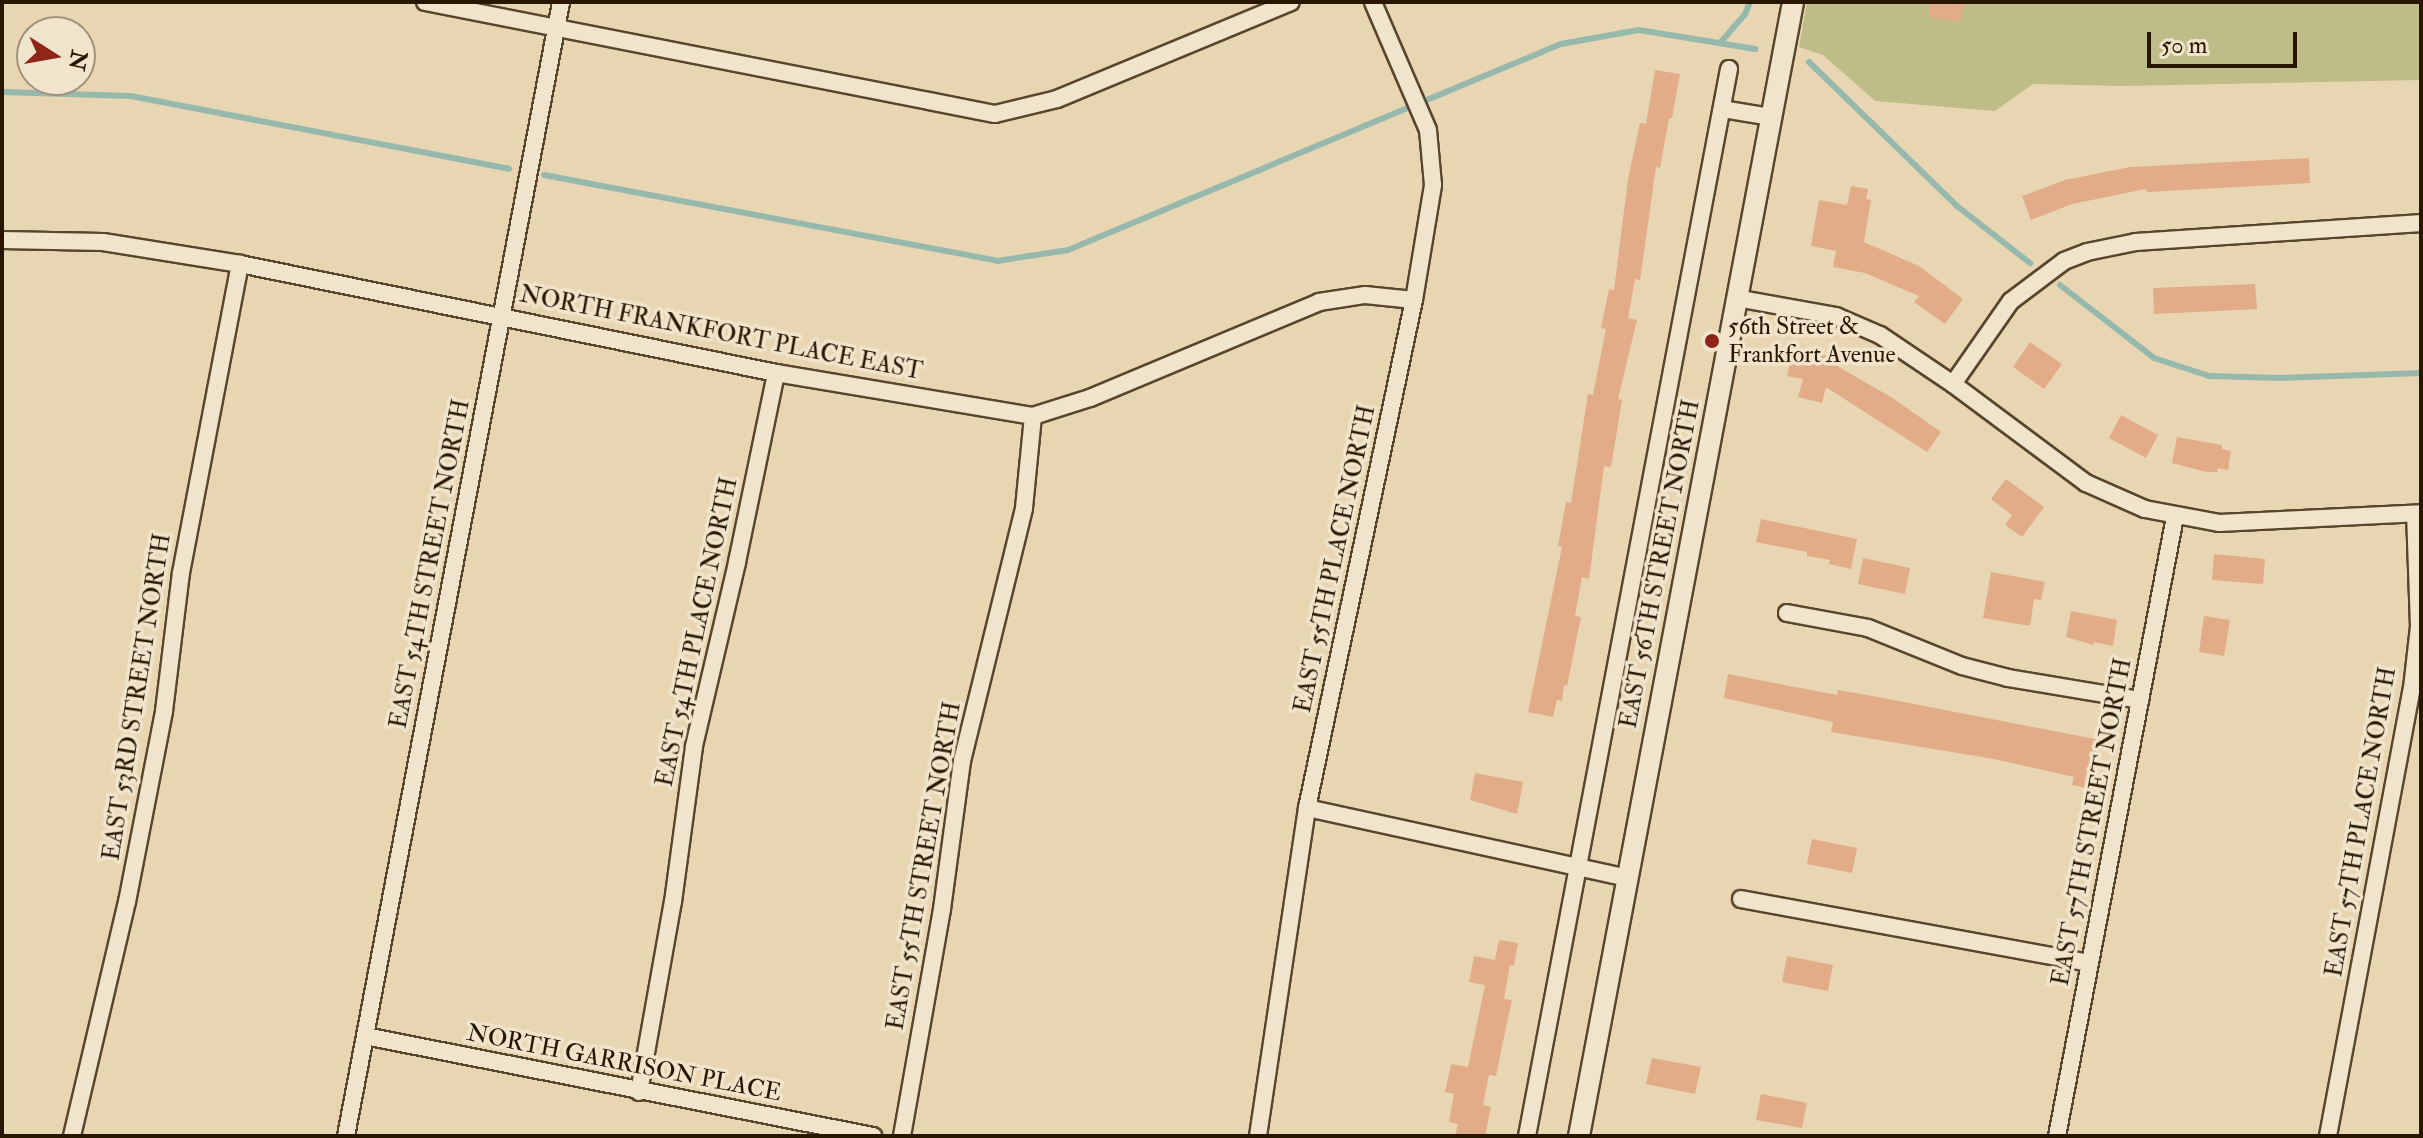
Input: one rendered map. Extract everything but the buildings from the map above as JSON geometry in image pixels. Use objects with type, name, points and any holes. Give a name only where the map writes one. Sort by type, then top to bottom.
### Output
[{"type":"street","points":[[425,2],[995,114],[1057,99],[1291,2]]},
{"type":"street","name":"EAST 54TH STREET NORTH","points":[[346,1136],[561,2]]},
{"type":"street","name":"EAST 55TH PLACE NORTH","points":[[1258,1136],[1307,808],[1414,300],[1433,185],[1428,130],[1373,2]]},
{"type":"street","name":"EAST 56TH STREET NORTH","points":[[1579,1136],[1793,2]]},
{"type":"street","name":"EAST 56TH STREET NORTH","points":[[1527,1136],[1729,69]]},
{"type":"street","points":[[1722,109],[1771,117]]},
{"type":"street","points":[[1953,384],[2011,301],[2064,261],[2087,252],[2136,242],[2421,223]]},
{"type":"street","name":"NORTH FRANKFORT PLACE EAST","points":[[2,240],[103,242],[240,264],[502,314],[776,373],[1033,416],[1090,398],[1319,302],[1365,295],[1414,300]]},
{"type":"street","name":"EAST 53RD STREET NORTH","points":[[72,1136],[127,902],[161,726],[181,573],[240,264]]},
{"type":"street","points":[[1736,298],[1836,316],[1880,335],[1953,384],[2086,483],[2121,501],[2175,517],[2219,523],[2418,513]]},
{"type":"street","name":"EAST 54TH PLACE NORTH","points":[[639,1092],[673,902],[694,746],[737,562],[776,373]]},
{"type":"street","name":"EAST 55TH STREET NORTH","points":[[902,1136],[942,909],[962,761],[1024,508],[1033,416]]},
{"type":"street","name":"EAST 57TH PLACE NORTH","points":[[2328,1136],[2412,688],[2419,627],[2418,513]]},
{"type":"street","name":"EAST 57TH STREET NORTH","points":[[2057,1136],[2175,517]]},
{"type":"street","points":[[1787,613],[1868,628],[1962,666],[2008,678],[2140,700]]},
{"type":"street","points":[[1307,808],[1627,878]]},
{"type":"street","points":[[1741,899],[2089,963]]},
{"type":"street","name":"NORTH GARRISON PLACE","points":[[365,1036],[873,1136]]},
{"type":"shaded area","points":[[1807,2],[2421,2],[2421,80],[2120,86],[2033,84],[1995,111],[1875,101],[1823,55],[1799,47]]},
{"type":"waterway","points":[[1720,43],[1745,14],[1750,2]]},
{"type":"waterway","points":[[544,175],[997,261],[1068,250],[1561,44],[1639,30],[1755,49]]},
{"type":"waterway","points":[[1809,62],[1957,206],[2030,263]]},
{"type":"waterway","points":[[2,92],[131,96],[509,169]]},
{"type":"waterway","points":[[2060,285],[2154,358],[2209,376],[2280,378],[2421,373]]},
{"type":"place","name":"56th Street & Frankfort Avenue","points":[[1712,341]]}]
